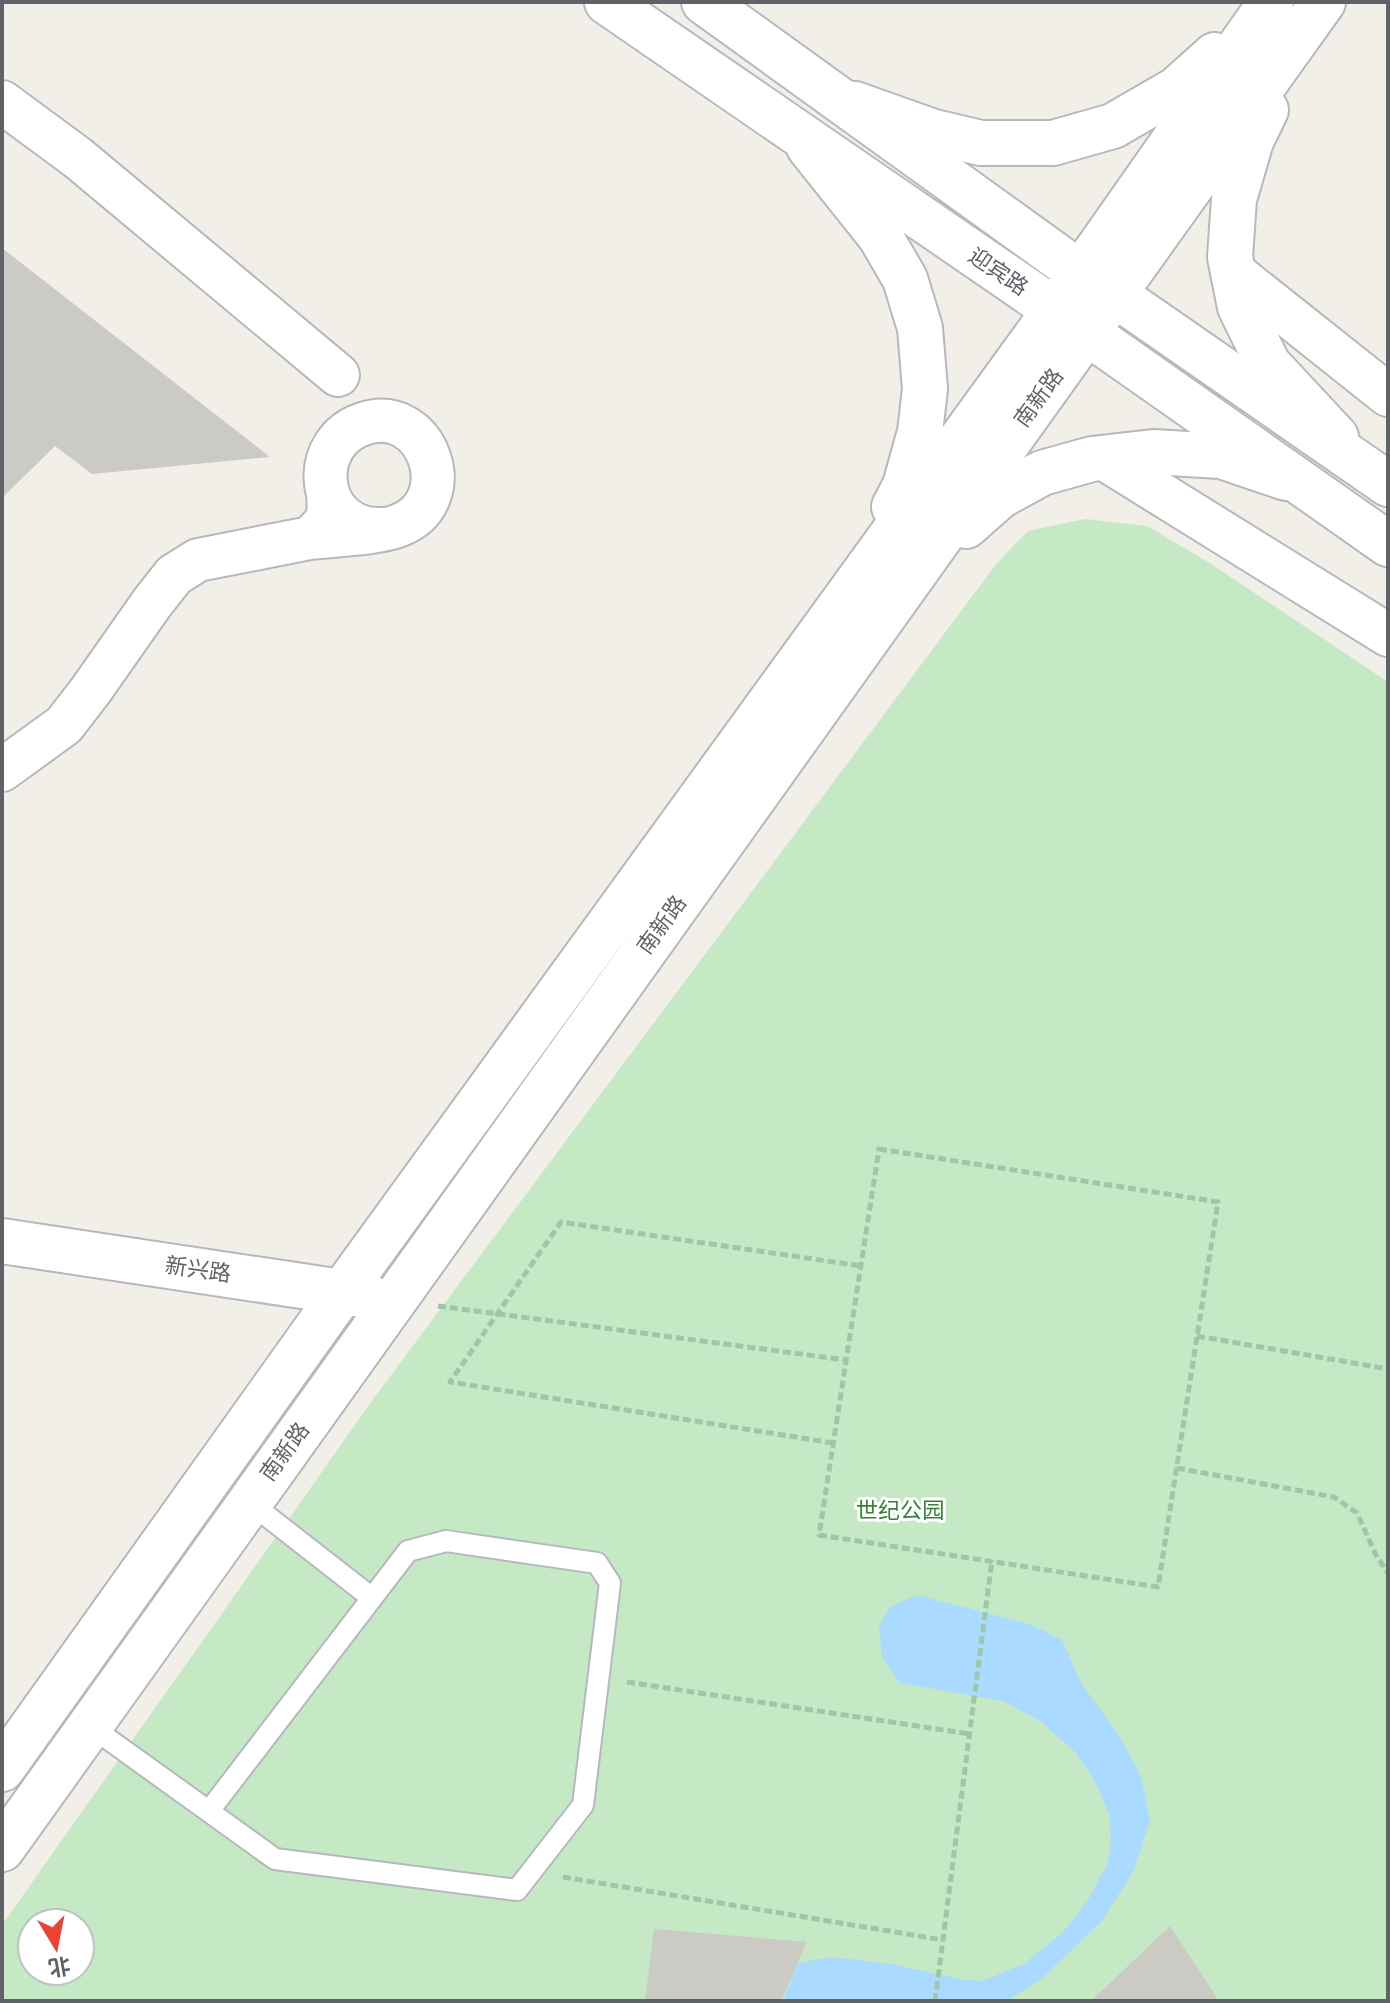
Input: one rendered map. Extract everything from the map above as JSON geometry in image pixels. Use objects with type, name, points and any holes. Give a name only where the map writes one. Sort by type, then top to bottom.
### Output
[{"type":"street","name":"迎宾路","points":[[607,2],[1388,544]]},
{"type":"street","points":[[704,2],[1097,284],[1376,476]]},
{"type":"street","points":[[840,99],[934,132],[981,143],[1053,143],[1113,126],[1177,89],[1292,9]]},
{"type":"street","points":[[1292,9],[1234,199],[1232,271],[1240,307],[1268,364],[1376,476]]},
{"type":"street","name":"南新路","points":[[2,1769],[343,1291],[859,614],[1292,9]]},
{"type":"street","points":[[2,102],[78,158],[338,375],[413,433],[424,444],[431,458],[433,474],[425,505],[414,517],[400,525],[310,538],[198,560],[174,575],[64,725],[2,770]]},
{"type":"street","points":[[800,136],[880,236],[905,279],[920,328],[925,389],[920,432],[905,486],[859,614]]},
{"type":"street","points":[[1232,271],[1388,395]]},
{"type":"street","points":[[310,538],[327,522],[330,510],[326,462],[346,422],[344,392],[338,375]]},
{"type":"street","points":[[341,436],[368,422],[384,421],[413,433]]},
{"type":"street","points":[[859,614],[1000,496],[1042,473],[1103,458],[1153,452],[1221,456],[1301,483]]},
{"type":"street","points":[[1103,458],[1388,635]]},
{"type":"street","points":[[328,494],[337,510],[351,521],[367,528],[384,529]]},
{"type":"street","name":"南新路","points":[[2,1849],[394,1300],[859,614]]},
{"type":"street","name":"新兴路","points":[[2,1241],[394,1300]]},
{"type":"lane","points":[[249,1502],[372,1598]]},
{"type":"lane","points":[[90,1726],[275,1859],[517,1890],[583,1805],[610,1583],[597,1563],[446,1541],[408,1551],[209,1811]]},
{"type":"path","points":[[879,1149],[1218,1202],[1158,1587],[819,1535],[861,1266],[879,1149]]},
{"type":"path","points":[[833,1443],[450,1382],[561,1222],[861,1266]]},
{"type":"path","points":[[394,1300],[846,1360]]},
{"type":"path","points":[[1197,1336],[1388,1369]]},
{"type":"path","points":[[1177,1468],[1334,1497],[1357,1513],[1388,1573]]},
{"type":"path","points":[[935,2001],[992,1560]]},
{"type":"path","points":[[598,1678],[970,1734]]},
{"type":"path","points":[[531,1871],[943,1940]]},
{"type":"green space","name":"世纪公园","points":[[1085,519],[1147,526],[1208,562],[1388,682],[1388,2001],[2,2001],[2,1925],[374,1398],[997,563],[1028,531]]},
{"type":"water","points":[[917,1595],[1032,1625],[1062,1640],[1081,1683],[1116,1731],[1141,1776],[1150,1820],[1133,1872],[1101,1922],[1040,1980],[1006,2001],[783,2001],[798,1963],[832,1957],[892,1964],[964,1980],[983,1981],[1025,1963],[1062,1933],[1088,1900],[1108,1862],[1111,1838],[1109,1814],[1095,1781],[1075,1752],[1040,1721],[1003,1701],[900,1683],[882,1656],[879,1627],[890,1607]]},
{"type":"building","points":[[2,248],[270,457],[92,474],[55,446],[2,498]]},
{"type":"building","points":[[1170,1926],[1219,2001],[1091,2001]]},
{"type":"building","points":[[654,1929],[807,1942],[781,2001],[645,2001]]}]
